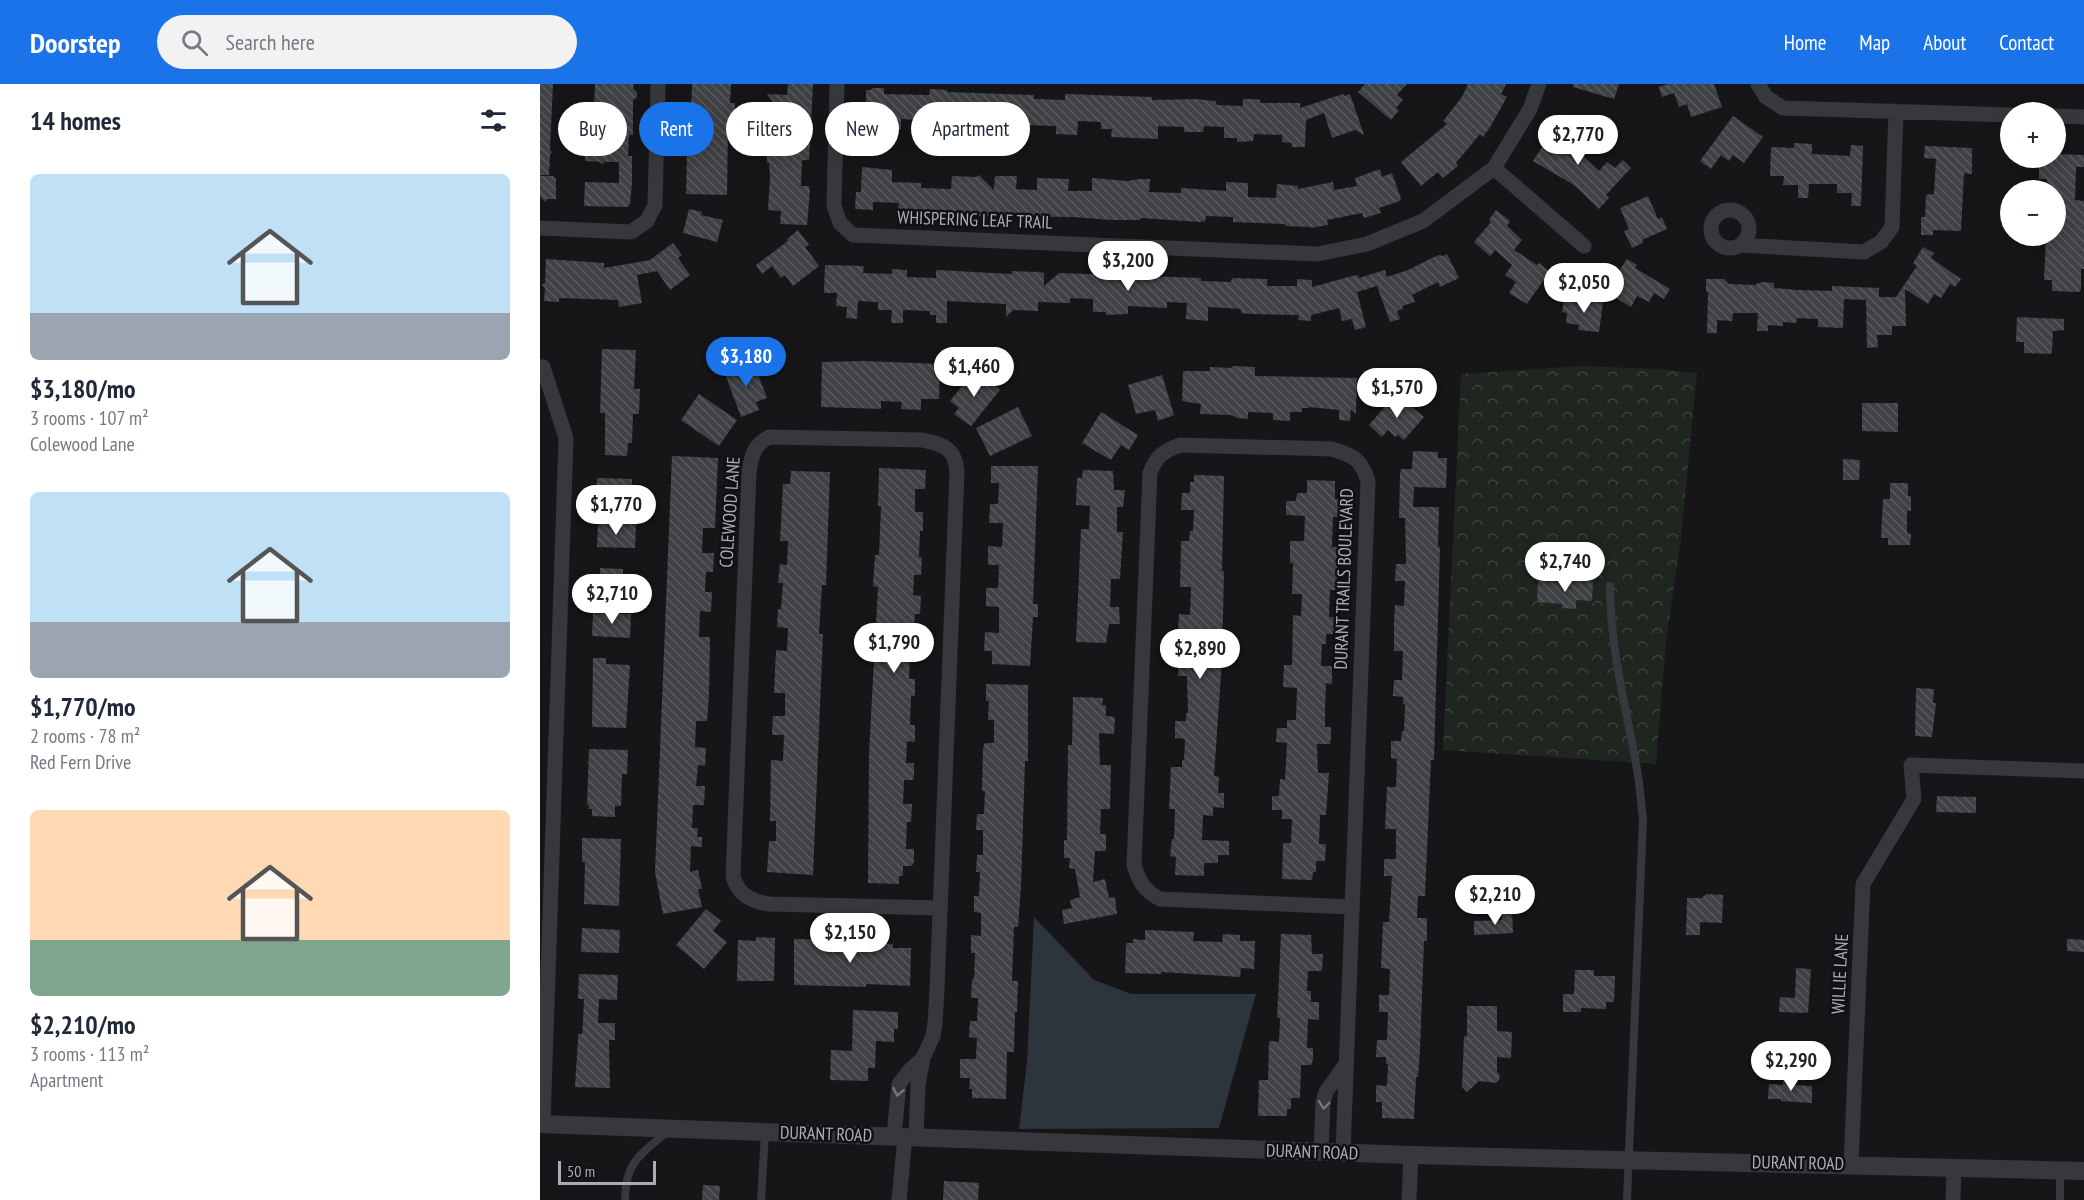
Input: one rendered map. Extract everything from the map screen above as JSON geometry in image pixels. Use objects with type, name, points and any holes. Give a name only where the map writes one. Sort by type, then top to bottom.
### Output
[{"type":"street","points":[[540,228],[631,232],[646,221],[655,205],[658,84]]},
{"type":"street","name":"WHISPERING LEAF TRAIL","points":[[837,84],[834,206],[840,223],[853,235],[1317,255],[1367,244],[1423,221],[1494,168],[1530,109],[1539,84]]},
{"type":"street","points":[[1758,84],[1766,96],[1783,108],[2000,115]]},
{"type":"street","points":[[1740,245],[1864,252],[1881,242],[1892,227],[1896,111]]},
{"type":"street","points":[[2066,116],[2084,117]]},
{"type":"street","points":[[1494,168],[1584,246]]},
{"type":"street","points":[[541,1124],[566,438],[543,367]]},
{"type":"street","name":"COLEWOOD LANE","points":[[900,1200],[905,1137],[923,1058],[933,1036],[935,1023],[940,908],[957,472],[956,460],[944,446],[923,440],[776,435],[769,437],[758,444],[754,450],[749,473],[733,876],[735,883],[749,899],[769,904],[940,908]]},
{"type":"street","name":"DURANT TRAILS BOULEVARD","points":[[1342,1153],[1368,481],[1364,469],[1354,456],[1332,449],[1180,445],[1166,450],[1155,459],[1150,473],[1134,865],[1140,882],[1149,893],[1160,898],[1351,907]]},
{"type":"street","name":"WILLIE LANE","points":[[1851,1164],[1863,884],[1914,799],[1911,765],[2084,771]]},
{"type":"street","name":"COLEWOOD LANE","points":[[905,1137],[899,1084],[923,1058]]},
{"type":"street","points":[[1321,1152],[1323,1102],[1326,1092],[1346,1065]]},
{"type":"street","name":"DURANT ROAD","points":[[541,1124],[1342,1153],[2084,1171]]},
{"type":"street","points":[[1409,1200],[1411,1155]]},
{"type":"street","points":[[1953,1200],[1954,1168]]},
{"type":"lane","points":[[1610,586],[1610,616],[1637,770],[1643,820],[1627,1200]]},
{"type":"lane","points":[[625,1200],[625,1185],[632,1165],[671,1128]]},
{"type":"lane","points":[[761,1200],[765,1132]]},
{"type":"lane","points":[[2060,1170],[2060,1200]]},
{"type":"green space","points":[[1581,366],[1697,373],[1681,538],[1666,642],[1656,764],[1443,750],[1461,374]]},
{"type":"shaded area","points":[[1034,917],[1094,980],[1131,994],[1256,994],[1219,1128],[1019,1129],[1027,1062]]},
{"type":"building","points":[[540,84],[553,84],[550,150],[552,152],[549,175],[540,175]]},
{"type":"building","points":[[595,84],[634,84],[633,88],[637,97],[633,100],[633,135],[629,135],[628,156],[632,156],[632,183],[630,204],[627,207],[584,206],[585,182],[619,183],[619,162],[602,164],[585,161],[585,156],[627,156],[627,102],[594,102]]},
{"type":"building","points":[[692,84],[731,84],[730,102],[726,102],[727,195],[686,194],[687,156],[714,156],[714,102],[691,102]]},
{"type":"building","points":[[788,84],[813,84],[812,102],[773,102],[767,94],[787,95]]},
{"type":"building","points":[[1365,84],[1407,84],[1397,95],[1403,100],[1396,108],[1399,110],[1391,120],[1358,92]]},
{"type":"building","points":[[1468,84],[1506,84],[1501,94],[1507,97],[1483,137],[1480,134],[1456,163],[1458,166],[1443,178],[1438,172],[1421,186],[1401,162],[1447,124],[1443,121],[1462,97]]},
{"type":"building","points":[[1573,84],[1619,84],[1614,99],[1573,87]]},
{"type":"building","points":[[1668,84],[1714,84],[1722,107],[1691,117],[1687,104],[1679,107],[1674,93],[1662,97],[1659,87]]},
{"type":"building","points":[[872,88],[884,88],[884,94],[929,95],[930,89],[947,90],[947,92],[1034,95],[1034,99],[1065,100],[1065,94],[1152,97],[1152,100],[1197,99],[1215,101],[1217,105],[1243,106],[1243,99],[1255,99],[1260,100],[1260,103],[1300,103],[1300,108],[1343,94],[1344,96],[1350,94],[1364,135],[1355,130],[1332,138],[1324,113],[1306,120],[1305,147],[1292,147],[1292,143],[1282,142],[1282,135],[1254,134],[1253,141],[1237,142],[1237,138],[1224,138],[1224,127],[1204,126],[1203,132],[1184,132],[1184,127],[1158,126],[1158,139],[1111,137],[1112,129],[1101,129],[1101,122],[1078,121],[1077,135],[1056,134],[1056,126],[1030,125],[1030,102],[911,102],[911,120],[901,119],[901,129],[899,129],[899,102],[866,102],[866,90]]},
{"type":"building","points":[[1563,114],[1573,120],[1564,135],[1573,140],[1569,147],[1581,154],[1599,171],[1607,162],[1615,168],[1623,160],[1631,168],[1606,195],[1609,198],[1599,209],[1574,185],[1533,161]]},
{"type":"building","points":[[1733,116],[1763,137],[1744,163],[1733,155],[1729,161],[1721,155],[1711,169],[1700,161]]},
{"type":"building","points":[[1794,143],[1812,144],[1812,154],[1850,156],[1851,145],[1863,146],[1861,206],[1851,206],[1852,193],[1837,193],[1837,184],[1809,184],[1808,198],[1798,198],[1798,185],[1783,185],[1784,176],[1770,176],[1771,147],[1794,148]]},
{"type":"building","points":[[1925,146],[1972,148],[1972,174],[1964,173],[1961,231],[1933,230],[1933,235],[1921,235],[1921,217],[1925,217],[1926,195],[1934,194],[1936,159],[1924,158]]},
{"type":"building","points":[[2066,154],[2084,155],[2084,167],[2076,167],[2075,200],[2084,201],[2084,269],[2081,269],[2081,290],[2079,292],[2052,291],[2052,280],[2044,280],[2046,246],[2066,246],[2066,180],[2039,179],[2039,168],[2066,168]]},
{"type":"building","points":[[767,156],[809,156],[809,160],[802,160],[801,186],[809,186],[810,191],[807,225],[780,224],[781,211],[768,210],[770,177],[769,163],[767,163]]},
{"type":"building","points":[[862,167],[892,170],[892,182],[921,183],[921,188],[951,189],[952,176],[976,177],[979,175],[994,190],[995,176],[1017,176],[1016,189],[1037,190],[1037,178],[1069,179],[1068,191],[1092,191],[1092,178],[1128,181],[1150,179],[1149,192],[1181,193],[1181,188],[1226,191],[1226,182],[1248,183],[1248,197],[1276,198],[1277,184],[1298,186],[1298,189],[1333,182],[1334,190],[1357,186],[1355,178],[1380,169],[1382,177],[1392,173],[1401,199],[1379,208],[1381,213],[1364,218],[1362,213],[1327,220],[1328,225],[1310,228],[1285,226],[1285,224],[1233,222],[1233,217],[1206,216],[1205,221],[1200,222],[1141,218],[1140,220],[1111,220],[1073,217],[950,216],[907,212],[904,209],[898,209],[899,203],[873,202],[873,210],[855,209],[856,192],[861,192]]},
{"type":"building","points":[[540,176],[553,176],[556,179],[556,199],[547,199],[545,202],[540,196]]},
{"type":"building","points":[[1648,196],[1658,219],[1662,217],[1667,229],[1642,240],[1643,243],[1632,248],[1624,231],[1629,229],[1620,208]]},
{"type":"building","points":[[689,209],[702,212],[701,215],[723,220],[717,242],[683,233]]},
{"type":"building","points":[[1496,210],[1510,221],[1507,226],[1522,240],[1514,250],[1537,265],[1539,263],[1553,274],[1546,283],[1543,281],[1527,304],[1509,293],[1516,282],[1505,275],[1512,265],[1495,250],[1490,256],[1474,242],[1491,222],[1489,220]]},
{"type":"building","points":[[798,230],[809,245],[805,247],[819,266],[793,286],[785,275],[781,278],[772,266],[762,274],[756,265],[788,241],[787,239]]},
{"type":"building","points":[[673,243],[682,255],[678,258],[690,275],[670,290],[657,271],[637,275],[642,303],[619,307],[618,300],[559,298],[559,302],[544,301],[545,288],[542,285],[545,283],[546,259],[604,263],[604,268],[650,260]]},
{"type":"building","points":[[1923,247],[1934,253],[1931,258],[1961,279],[1955,287],[1950,284],[1941,298],[1934,294],[1928,304],[1905,289],[1906,326],[1892,326],[1892,335],[1877,335],[1878,347],[1867,348],[1866,300],[1844,299],[1843,328],[1818,327],[1818,319],[1797,318],[1796,323],[1783,322],[1783,326],[1768,325],[1768,331],[1757,331],[1758,313],[1733,313],[1732,321],[1717,320],[1717,333],[1707,333],[1706,279],[1724,279],[1729,284],[1774,283],[1774,288],[1798,290],[1832,291],[1832,286],[1879,288],[1879,297],[1896,297],[1917,266],[1913,263]]},
{"type":"building","points":[[1447,254],[1459,278],[1440,287],[1438,282],[1412,295],[1415,302],[1402,306],[1403,309],[1397,311],[1400,319],[1390,322],[1377,286],[1357,292],[1366,327],[1355,330],[1352,319],[1342,321],[1339,308],[1311,315],[1311,321],[1298,320],[1299,315],[1251,314],[1241,313],[1241,309],[1208,307],[1208,321],[1186,319],[1187,303],[1167,302],[1167,308],[1128,306],[1128,314],[1106,315],[1106,312],[1093,312],[1093,299],[1070,298],[1070,303],[1038,302],[1038,311],[1013,310],[1006,317],[1006,304],[947,301],[947,323],[936,323],[936,315],[930,315],[930,311],[903,310],[903,323],[891,323],[892,310],[878,310],[878,302],[858,301],[857,319],[846,318],[847,307],[836,306],[837,293],[824,293],[825,265],[864,266],[863,273],[892,274],[892,269],[907,270],[907,277],[936,278],[936,270],[1012,274],[1012,271],[1039,272],[1044,273],[1044,286],[1059,273],[1201,278],[1201,281],[1231,282],[1232,278],[1267,279],[1267,286],[1297,286],[1297,279],[1312,280],[1312,287],[1352,276],[1358,275],[1359,278],[1385,270],[1387,277],[1408,270],[1438,255]]},
{"type":"building","points":[[1627,259],[1637,265],[1635,268],[1670,289],[1664,299],[1654,293],[1649,302],[1637,296],[1631,307],[1608,293]]},
{"type":"building","points":[[1564,299],[1603,302],[1599,332],[1578,330],[1579,325],[1566,323],[1567,313],[1562,312]]},
{"type":"building","points":[[2017,317],[2064,319],[2064,330],[2053,331],[2050,354],[2024,353],[2024,342],[2016,342]]},
{"type":"building","points":[[602,349],[636,350],[634,389],[640,389],[639,414],[633,414],[632,443],[628,443],[627,456],[605,455],[605,413],[600,413]]},
{"type":"building","points":[[753,361],[767,398],[756,402],[759,410],[741,417],[724,371]]},
{"type":"building","points":[[822,362],[940,364],[939,399],[921,399],[921,410],[901,409],[902,402],[881,401],[881,409],[821,407]]},
{"type":"building","points":[[1232,366],[1255,367],[1255,376],[1357,378],[1356,414],[1351,409],[1350,421],[1339,420],[1339,410],[1309,407],[1302,408],[1302,412],[1290,412],[1290,421],[1273,420],[1273,413],[1248,412],[1248,419],[1231,415],[1200,414],[1201,404],[1182,401],[1183,371],[1210,371],[1210,367],[1232,368]]},
{"type":"building","points":[[975,370],[1000,390],[971,426],[954,414],[959,408],[950,401]]},
{"type":"building","points":[[1162,375],[1174,415],[1158,421],[1155,410],[1136,414],[1128,385]]},
{"type":"building","points":[[699,394],[737,420],[719,446],[681,420]]},
{"type":"building","points":[[1396,394],[1424,417],[1404,440],[1398,435],[1395,437],[1388,430],[1382,437],[1369,425]]},
{"type":"building","points":[[1862,403],[1898,403],[1898,432],[1862,431]]},
{"type":"building","points":[[1018,407],[1032,436],[990,456],[976,428]]},
{"type":"building","points":[[1101,412],[1138,435],[1129,450],[1121,445],[1111,460],[1082,443]]},
{"type":"building","points":[[1413,451],[1438,452],[1438,458],[1447,458],[1446,488],[1414,487],[1413,507],[1439,507],[1438,547],[1440,547],[1434,760],[1431,760],[1425,896],[1418,896],[1417,918],[1427,918],[1427,941],[1424,941],[1420,1050],[1414,1119],[1382,1118],[1382,1102],[1376,1102],[1376,1085],[1387,1086],[1388,1064],[1386,1064],[1386,1057],[1376,1057],[1377,1040],[1387,1040],[1388,1012],[1379,1012],[1379,995],[1389,995],[1390,969],[1381,968],[1383,922],[1389,922],[1392,876],[1384,876],[1384,859],[1396,859],[1396,829],[1385,829],[1387,787],[1396,787],[1397,759],[1391,758],[1391,741],[1401,741],[1402,731],[1404,731],[1403,697],[1393,696],[1394,680],[1402,680],[1403,651],[1394,651],[1395,605],[1404,606],[1405,581],[1395,581],[1396,564],[1406,564],[1405,518],[1399,518],[1400,474],[1401,469],[1412,469]]},
{"type":"building","points":[[672,456],[718,458],[715,528],[703,528],[702,553],[714,553],[713,572],[706,572],[705,592],[712,592],[711,612],[700,611],[699,637],[710,637],[709,694],[707,721],[696,721],[695,747],[706,748],[705,766],[698,765],[696,786],[705,786],[704,805],[693,805],[692,828],[698,828],[697,837],[702,837],[702,847],[691,846],[690,872],[698,870],[702,889],[698,889],[702,907],[663,914],[655,872]]},
{"type":"building","points":[[1843,459],[1860,460],[1859,480],[1843,480]]},
{"type":"building","points":[[991,466],[1038,466],[1033,604],[1038,604],[1038,617],[1033,617],[1030,666],[992,664],[992,651],[984,651],[985,632],[999,633],[999,607],[986,606],[986,588],[998,588],[999,565],[988,565],[988,546],[1002,547],[1003,523],[989,523],[990,504],[998,504],[999,483],[991,483]]},
{"type":"building","points":[[879,468],[926,470],[925,489],[915,489],[915,512],[923,512],[923,531],[920,531],[921,575],[914,575],[913,595],[921,596],[920,614],[915,614],[909,679],[915,679],[915,696],[911,696],[910,725],[915,725],[915,742],[907,741],[906,763],[914,763],[914,775],[913,780],[904,780],[903,804],[912,804],[911,822],[907,822],[906,849],[914,849],[914,861],[912,866],[903,866],[903,876],[899,876],[899,884],[868,883],[869,753],[878,587],[873,586],[875,555],[879,555],[881,506],[878,506]]},
{"type":"building","points":[[1083,470],[1113,471],[1114,490],[1125,490],[1123,507],[1117,507],[1117,532],[1123,532],[1120,579],[1111,579],[1110,607],[1119,607],[1120,624],[1109,624],[1106,643],[1076,642],[1081,529],[1089,529],[1090,506],[1076,505],[1077,478],[1082,478]]},
{"type":"building","points":[[791,471],[830,472],[826,585],[822,585],[819,634],[823,634],[813,875],[767,872],[769,841],[776,841],[776,821],[770,821],[771,760],[783,761],[784,735],[772,735],[773,716],[785,716],[785,693],[774,693],[776,650],[787,651],[788,628],[777,627],[783,583],[778,583],[780,564],[787,565],[788,541],[780,541],[783,484],[790,484]]},
{"type":"building","points":[[1194,475],[1224,476],[1222,660],[1214,776],[1219,777],[1218,793],[1224,793],[1224,808],[1213,807],[1213,816],[1203,815],[1202,840],[1229,841],[1229,855],[1218,855],[1218,863],[1204,863],[1204,876],[1175,875],[1176,857],[1170,856],[1172,839],[1174,839],[1175,809],[1169,809],[1171,767],[1182,767],[1185,739],[1175,738],[1175,721],[1186,721],[1186,713],[1188,713],[1187,676],[1178,676],[1179,659],[1188,659],[1189,632],[1178,632],[1179,614],[1190,615],[1191,587],[1180,587],[1181,541],[1189,541],[1190,531],[1193,531],[1194,510],[1181,510],[1182,493],[1190,493],[1190,482],[1194,482]]},
{"type":"building","points":[[597,478],[632,479],[631,503],[596,502]]},
{"type":"building","points":[[1307,480],[1335,481],[1335,499],[1341,499],[1339,517],[1333,517],[1332,547],[1338,547],[1338,559],[1336,590],[1330,590],[1329,617],[1337,617],[1336,634],[1326,634],[1326,644],[1322,644],[1321,666],[1332,666],[1332,684],[1326,683],[1325,708],[1325,727],[1331,727],[1331,738],[1330,744],[1317,744],[1318,773],[1329,773],[1326,815],[1320,815],[1319,844],[1326,844],[1325,861],[1316,861],[1316,872],[1313,872],[1312,880],[1282,879],[1283,843],[1291,843],[1292,819],[1282,819],[1282,810],[1272,810],[1272,796],[1279,796],[1280,779],[1285,780],[1287,743],[1276,742],[1277,728],[1287,728],[1287,720],[1296,720],[1297,688],[1283,687],[1284,665],[1292,665],[1293,615],[1301,616],[1302,594],[1292,594],[1293,563],[1290,563],[1290,541],[1304,541],[1305,516],[1286,515],[1286,501],[1296,501],[1297,493],[1307,493]]},
{"type":"building","points":[[1890,483],[1908,483],[1911,511],[1907,511],[1907,533],[1911,534],[1910,545],[1888,545],[1888,538],[1881,538],[1883,499],[1890,499]]},
{"type":"building","points":[[598,523],[636,524],[635,548],[597,547]]},
{"type":"building","points":[[600,568],[623,569],[623,580],[629,580],[628,593],[594,592],[594,579],[600,575]]},
{"type":"building","points":[[1572,580],[1593,581],[1592,601],[1576,600],[1576,609],[1562,608],[1562,604],[1537,602],[1538,581],[1571,582]]},
{"type":"building","points":[[593,613],[631,614],[630,638],[592,636]]},
{"type":"building","points":[[593,658],[606,658],[606,664],[630,665],[626,728],[592,727]]},
{"type":"building","points":[[986,684],[1028,685],[1028,761],[1025,761],[1021,886],[1018,927],[1014,927],[1012,981],[1018,981],[1017,1012],[1015,1012],[1014,1052],[1007,1052],[1006,1099],[972,1098],[972,1089],[969,1089],[970,1078],[960,1078],[960,1059],[976,1059],[977,1038],[969,1037],[970,1021],[977,1021],[978,998],[971,998],[975,953],[971,953],[971,935],[981,936],[981,913],[974,912],[974,896],[979,896],[980,872],[976,872],[977,855],[983,855],[983,830],[976,830],[977,814],[984,814],[983,748],[985,743],[994,743],[994,720],[988,720],[989,701],[986,701]]},
{"type":"building","points":[[1916,688],[1934,689],[1933,703],[1936,703],[1932,737],[1915,736]]},
{"type":"building","points":[[1073,697],[1103,698],[1102,705],[1106,705],[1106,716],[1115,717],[1114,734],[1099,733],[1100,765],[1111,765],[1110,809],[1101,809],[1100,834],[1106,834],[1106,851],[1095,851],[1093,882],[1105,879],[1109,898],[1115,897],[1117,914],[1064,924],[1062,910],[1072,908],[1070,900],[1080,897],[1075,869],[1069,868],[1070,858],[1064,858],[1064,840],[1067,840],[1068,745],[1072,745]]},
{"type":"building","points":[[589,749],[628,750],[627,774],[622,774],[621,806],[615,806],[615,817],[592,816],[592,809],[589,809],[587,805]]},
{"type":"building","points":[[1937,796],[1976,797],[1976,813],[1936,812]]},
{"type":"building","points":[[582,838],[621,839],[619,906],[584,904],[585,862],[582,862]]},
{"type":"building","points":[[1706,894],[1723,895],[1722,923],[1700,922],[1700,935],[1686,935],[1687,898],[1702,898]]},
{"type":"building","points":[[706,909],[721,921],[713,931],[727,942],[704,969],[676,945]]},
{"type":"building","points":[[1512,911],[1513,933],[1474,935],[1474,921],[1502,920],[1502,912]]},
{"type":"building","points":[[582,928],[620,930],[619,953],[581,952]]},
{"type":"building","points":[[1145,930],[1194,932],[1193,941],[1222,942],[1223,934],[1240,935],[1240,941],[1255,941],[1254,969],[1241,968],[1240,977],[1161,972],[1161,974],[1125,973],[1126,943],[1133,943],[1133,939],[1145,940]]},
{"type":"building","points":[[1281,934],[1311,935],[1312,954],[1323,954],[1322,971],[1308,971],[1307,991],[1311,991],[1311,1002],[1319,1002],[1319,1020],[1308,1019],[1307,1048],[1313,1048],[1313,1060],[1311,1065],[1301,1065],[1300,1098],[1291,1098],[1291,1109],[1287,1109],[1287,1116],[1258,1116],[1259,1080],[1268,1080],[1269,1041],[1279,1042],[1280,1018],[1277,1018]]},
{"type":"building","points":[[756,937],[775,938],[774,981],[737,981],[738,940],[756,941]]},
{"type":"building","points":[[794,939],[856,941],[856,949],[875,951],[876,943],[893,944],[893,948],[911,948],[910,986],[794,985]]},
{"type":"building","points":[[2067,939],[2084,940],[2084,952],[2067,951]]},
{"type":"building","points":[[1796,968],[1811,969],[1808,1013],[1779,1012],[1780,997],[1795,998]]},
{"type":"building","points":[[1575,970],[1594,970],[1594,976],[1615,976],[1614,1002],[1606,1002],[1606,1009],[1581,1008],[1581,1012],[1563,1012],[1563,994],[1574,994]]},
{"type":"building","points":[[579,974],[618,975],[617,1000],[599,999],[598,1023],[615,1023],[615,1040],[609,1040],[610,1088],[575,1087],[578,1034],[582,1034],[584,999],[578,999]]},
{"type":"building","points":[[1467,1006],[1497,1006],[1497,1031],[1512,1032],[1511,1058],[1497,1057],[1499,1080],[1496,1083],[1479,1081],[1467,1092],[1462,1087],[1464,1036],[1467,1037]]},
{"type":"building","points":[[853,1010],[898,1012],[898,1029],[894,1029],[894,1042],[876,1041],[875,1068],[868,1068],[868,1081],[830,1080],[831,1050],[852,1051]]},
{"type":"building","points":[[1783,1078],[1796,1078],[1796,1085],[1812,1086],[1812,1103],[1768,1099],[1769,1084],[1783,1085]]},
{"type":"building","points":[[944,1181],[979,1183],[978,1200],[943,1200]]},
{"type":"building","points":[[703,1185],[720,1186],[719,1200],[702,1200]]}]
